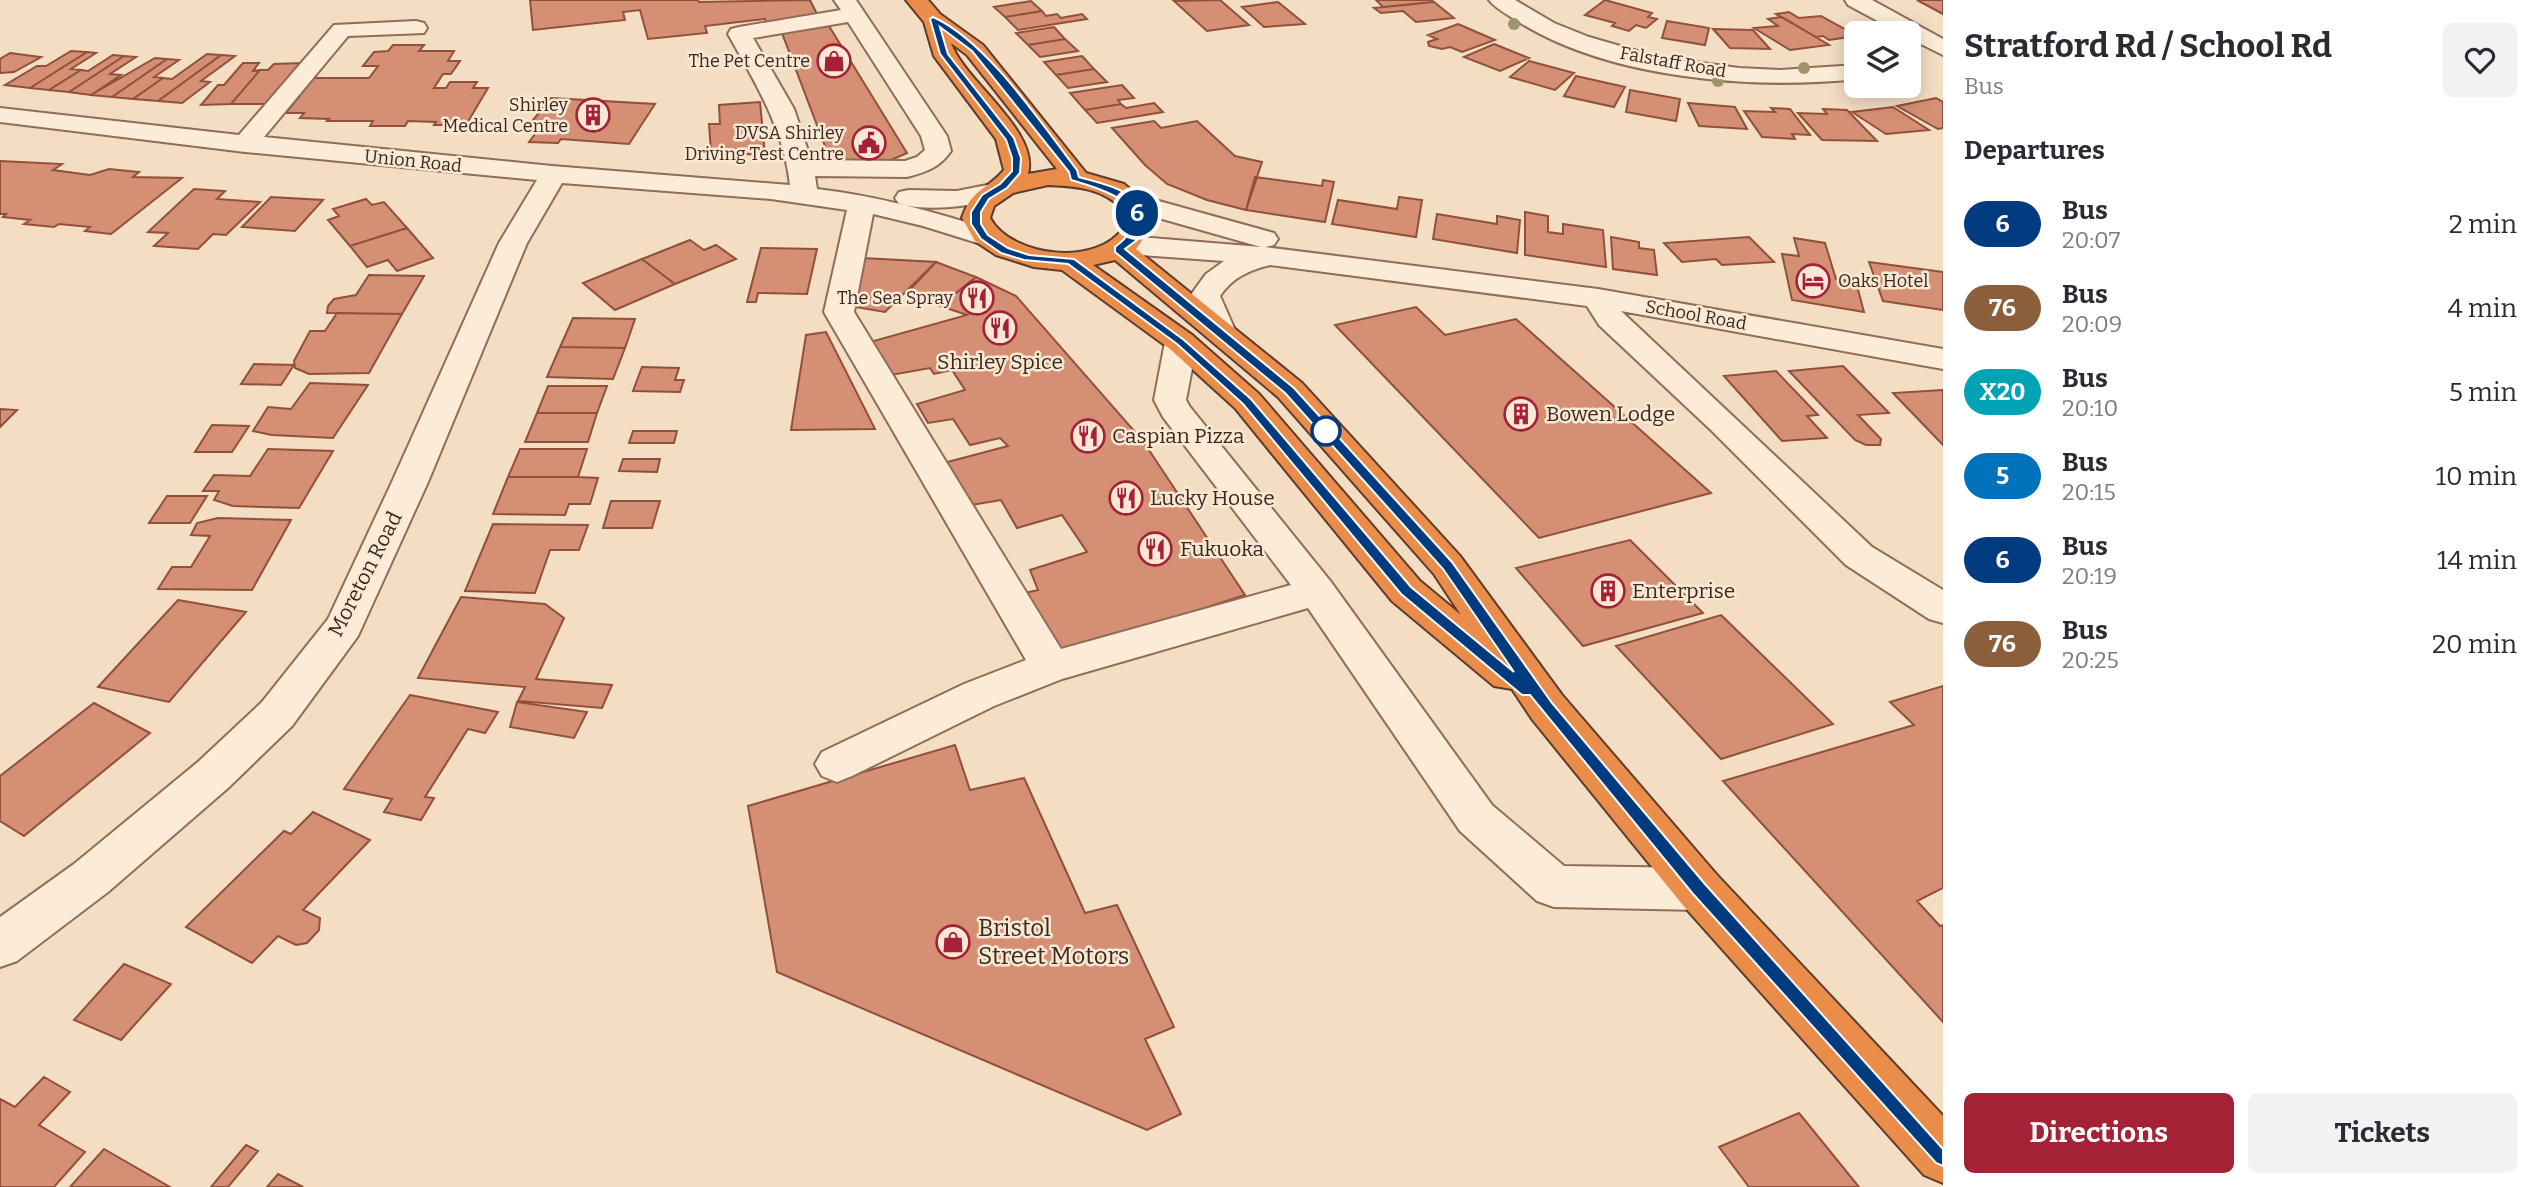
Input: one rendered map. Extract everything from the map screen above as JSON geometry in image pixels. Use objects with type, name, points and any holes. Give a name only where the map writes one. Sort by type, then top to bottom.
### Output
[{"type":"highway","points":[[917,0],[933,19],[975,50],[1029,114],[1073,172],[1074,178]]},
{"type":"highway","points":[[933,19],[944,54],[1011,139],[1017,158],[1017,171],[998,189],[976,212],[976,224],[984,237],[1005,250],[1028,258],[1070,261],[1090,259],[1123,247],[1134,238],[1140,223],[1136,208],[1130,201],[1115,191],[1074,178],[1048,177],[998,189]]},
{"type":"highway","points":[[1123,247],[1290,390],[1447,565],[1547,707],[1699,889],[1943,1156]]},
{"type":"highway","points":[[1070,261],[1181,342],[1247,401],[1406,591],[1547,707]]},
{"type":"street","name":"Falstaff Road","points":[[1500,0],[1545,27],[1595,47],[1660,63],[1759,75],[1844,74]]},
{"type":"street","points":[[1856,0],[1943,48]]},
{"type":"street","points":[[801,168],[907,169],[926,163],[938,151],[934,136],[849,7],[739,34],[782,109],[801,168],[815,196]]},
{"type":"street","points":[[245,144],[342,30],[416,28]]},
{"type":"street","name":"Union Road","points":[[0,115],[245,144],[815,196],[957,199],[998,189]]},
{"type":"street","name":"Moreton Road","points":[[0,945],[91,878],[213,775],[277,714],[344,626],[410,482],[513,243],[554,174]]},
{"type":"street","name":"Union Road","points":[[815,196],[940,220],[984,237]]},
{"type":"street","name":"School Road","points":[[1130,201],[1262,238],[1307,245],[1448,277]]},
{"type":"street","points":[[864,205],[859,213],[839,312],[1051,667]]},
{"type":"street","name":"School Road","points":[[1123,247],[1269,256],[1448,277],[1598,298],[1943,359]]},
{"type":"street","points":[[1220,330],[1205,296],[1214,280],[1244,262],[1269,256]]},
{"type":"street","points":[[1598,298],[1610,319],[1859,556],[1943,609]]},
{"type":"street","points":[[1181,342],[1170,400],[1175,410],[1317,593],[1476,818],[1554,886],[1699,889]]},
{"type":"street","points":[[837,764],[979,695],[1051,667],[1317,593]]},
{"type":"building","points":[[530,0],[810,0],[819,18],[767,24],[765,19],[705,26],[707,33],[648,39],[640,10],[623,12],[625,20],[533,30]]},
{"type":"building","points":[[1220,0],[1249,25],[1207,31],[1174,1]]},
{"type":"building","points":[[1376,0],[1431,0],[1434,2],[1383,7]]},
{"type":"building","points":[[1605,0],[1652,13],[1648,17],[1657,19],[1646,28],[1636,25],[1629,31],[1612,26],[1615,23],[1585,15]]},
{"type":"building","points":[[1917,0],[1943,0],[1943,14]]},
{"type":"building","points":[[1031,1],[1042,11],[1005,17],[994,7]]},
{"type":"building","points":[[1278,2],[1305,24],[1264,27],[1242,7]]},
{"type":"building","points":[[1434,2],[1454,18],[1416,22],[1403,11],[1381,13],[1374,8]]},
{"type":"building","points":[[1042,11],[1046,16],[1057,14],[1061,18],[1082,14],[1087,19],[1018,30],[1005,17]]},
{"type":"building","points":[[1789,12],[1799,18],[1821,16],[1844,29],[1844,38],[1829,40],[1823,36],[1816,37],[1776,14]]},
{"type":"building","points":[[1782,17],[1829,45],[1790,50],[1754,28],[1778,26],[1768,19]]},
{"type":"building","points":[[1667,21],[1709,28],[1705,45],[1662,38]]},
{"type":"building","points":[[1458,24],[1495,40],[1462,52],[1450,47],[1442,49],[1429,46],[1428,42],[1437,39],[1428,35]]},
{"type":"building","points":[[829,26],[907,153],[880,165],[831,162],[782,33]]},
{"type":"building","points":[[1054,27],[1065,39],[1028,45],[1016,33]]},
{"type":"building","points":[[1713,29],[1753,30],[1770,49],[1730,48]]},
{"type":"building","points":[[1065,39],[1078,51],[1040,57],[1028,45]]},
{"type":"building","points":[[1494,44],[1529,58],[1500,71],[1464,57]]},
{"type":"building","points":[[393,45],[424,45],[419,51],[454,51],[448,61],[460,61],[451,74],[443,74],[434,88],[446,88],[450,82],[477,82],[473,88],[488,88],[466,125],[434,125],[436,122],[408,121],[405,126],[370,126],[373,121],[327,121],[329,119],[300,118],[304,113],[286,113],[314,78],[369,78],[378,66],[363,66],[374,52],[388,51]]},
{"type":"building","points":[[71,51],[87,52],[30,88],[5,85],[37,66],[46,66]]},
{"type":"building","points":[[87,52],[96,53],[71,69],[81,70],[49,90],[30,88]]},
{"type":"building","points":[[10,53],[41,57],[14,72],[0,73],[0,59]]},
{"type":"building","points":[[207,54],[221,55],[158,101],[133,99],[163,78],[172,79]]},
{"type":"building","points":[[113,55],[124,56],[69,92],[49,90],[81,70],[88,71]]},
{"type":"building","points":[[221,55],[235,56],[201,81],[210,82],[182,103],[158,101]]},
{"type":"building","points":[[124,56],[136,57],[110,74],[121,75],[91,95],[69,92]]},
{"type":"building","points":[[1082,56],[1094,69],[1056,75],[1044,62]]},
{"type":"building","points":[[155,58],[167,59],[112,97],[91,95]]},
{"type":"building","points":[[167,59],[179,60],[154,77],[163,78],[133,99],[112,97]]},
{"type":"building","points":[[1529,61],[1574,73],[1555,90],[1510,77]]},
{"type":"building","points":[[243,63],[259,63],[253,71],[260,70],[231,104],[201,105],[218,85],[224,85]]},
{"type":"building","points":[[300,63],[267,104],[231,104],[260,70],[268,70],[274,64]]},
{"type":"building","points":[[1094,69],[1107,82],[1068,88],[1056,75]]},
{"type":"building","points":[[1576,76],[1625,87],[1614,107],[1564,96]]},
{"type":"building","points":[[1122,85],[1134,98],[1118,100],[1121,104],[1085,110],[1070,93]]},
{"type":"building","points":[[1630,90],[1680,99],[1676,121],[1626,112]]},
{"type":"building","name":"Shirley Medical Centre","points":[[551,98],[655,104],[629,144],[561,139],[558,143],[529,142],[541,126],[529,125]]},
{"type":"building","points":[[1936,98],[1943,102],[1943,128],[1938,129],[1897,106]]},
{"type":"building","points":[[760,102],[765,155],[711,152],[709,124],[720,124],[719,105]]},
{"type":"building","points":[[1154,103],[1163,112],[1097,123],[1085,110],[1121,104],[1126,108]]},
{"type":"building","points":[[1688,103],[1735,107],[1747,129],[1699,126]]},
{"type":"building","points":[[1893,107],[1929,130],[1886,134],[1852,112]]},
{"type":"building","points":[[1771,108],[1790,109],[1810,135],[1792,134],[1795,139],[1762,137],[1744,111],[1775,112]]},
{"type":"building","points":[[1823,109],[1847,110],[1877,141],[1822,140],[1798,113],[1827,114]]},
{"type":"building","points":[[1154,121],[1161,128],[1197,121],[1235,156],[1262,162],[1246,210],[1207,200],[1167,184],[1145,165],[1112,128]]},
{"type":"building","points":[[0,161],[62,164],[53,170],[90,175],[109,169],[139,172],[133,177],[182,178],[111,234],[85,231],[90,227],[24,224],[30,220],[3,217],[6,214],[0,214]]},
{"type":"building","points":[[1255,177],[1322,186],[1323,180],[1334,182],[1325,222],[1246,210]]},
{"type":"building","points":[[194,189],[225,191],[217,199],[260,202],[226,235],[213,234],[198,249],[154,246],[168,233],[148,232]]},
{"type":"building","points":[[271,197],[323,200],[295,231],[242,227]]},
{"type":"building","points":[[1399,197],[1422,200],[1416,237],[1332,224],[1338,200],[1397,209]]},
{"type":"building","points":[[366,199],[372,205],[384,202],[407,228],[350,246],[328,220],[339,216],[333,209]]},
{"type":"building","points":[[1525,212],[1548,216],[1548,232],[1563,234],[1563,224],[1603,230],[1606,267],[1525,255]]},
{"type":"building","points":[[1437,214],[1497,224],[1497,216],[1520,220],[1517,253],[1433,239]]},
{"type":"building","points":[[407,228],[433,258],[397,271],[388,260],[367,267],[350,246]]},
{"type":"building","points":[[1611,237],[1639,242],[1639,248],[1654,250],[1657,275],[1613,269]]},
{"type":"building","points":[[1749,237],[1774,262],[1722,265],[1716,259],[1682,262],[1664,243]]},
{"type":"building","points":[[1794,238],[1825,243],[1836,279],[1856,282],[1864,312],[1792,300],[1782,254],[1799,256]]},
{"type":"building","points":[[690,240],[704,250],[716,245],[736,259],[675,284],[642,259]]},
{"type":"building","points":[[761,248],[817,249],[807,294],[758,293],[756,302],[747,302]]},
{"type":"building","points":[[862,258],[936,262],[885,312],[855,307]]},
{"type":"building","points":[[642,259],[675,284],[615,310],[583,283]]},
{"type":"building","points":[[936,262],[976,277],[940,306],[906,294]]},
{"type":"building","points":[[1869,262],[1943,272],[1943,310],[1883,301]]},
{"type":"building","points":[[369,275],[424,276],[402,314],[327,313],[328,306],[334,299],[356,295]]},
{"type":"building","points":[[976,277],[1016,296],[1143,441],[1245,595],[1062,654],[1021,594],[1038,590],[1030,570],[1087,552],[1062,515],[1017,528],[1001,500],[966,506],[944,463],[1008,446],[1000,438],[970,445],[953,419],[928,423],[917,404],[965,390],[952,370],[934,374],[930,368],[891,375],[870,342],[967,315],[940,306]]},
{"type":"building","name":"Bowen Lodge","points":[[1416,307],[1445,335],[1516,319],[1711,493],[1539,538],[1335,325]]},
{"type":"building","points":[[337,313],[402,314],[369,373],[309,374],[295,368],[294,361],[310,331],[325,331]]},
{"type":"building","points":[[573,318],[635,319],[625,348],[560,347]]},
{"type":"building","points":[[826,332],[875,429],[791,430],[806,335]]},
{"type":"building","points":[[560,347],[625,348],[613,379],[547,377]]},
{"type":"building","points":[[254,364],[294,365],[281,385],[241,384]]},
{"type":"building","points":[[1843,366],[1889,413],[1858,415],[1881,439],[1880,445],[1866,445],[1855,440],[1789,371]]},
{"type":"building","points":[[642,367],[679,368],[675,380],[684,380],[680,392],[633,391]]},
{"type":"building","points":[[1776,371],[1818,415],[1807,416],[1827,438],[1782,441],[1724,376]]},
{"type":"building","points":[[310,383],[368,385],[333,438],[272,435],[253,431],[268,407],[291,409]]},
{"type":"building","points":[[548,386],[607,386],[597,413],[537,413]]},
{"type":"building","points":[[1943,390],[1943,445],[1893,393]]},
{"type":"building","points":[[0,409],[17,410],[0,427]]},
{"type":"building","points":[[537,413],[597,413],[588,442],[525,442]]},
{"type":"building","points":[[212,425],[249,426],[232,452],[195,452]]},
{"type":"building","points":[[633,431],[677,431],[674,443],[629,443]]},
{"type":"building","points":[[268,449],[333,451],[299,508],[233,506],[214,500],[219,491],[203,491],[214,475],[250,476]]},
{"type":"building","points":[[520,449],[587,449],[578,477],[508,477]]},
{"type":"building","points":[[623,459],[660,459],[657,472],[619,471]]},
{"type":"building","points":[[508,477],[598,478],[590,504],[569,504],[565,515],[493,514]]},
{"type":"building","points":[[167,496],[207,496],[190,523],[149,523]]},
{"type":"building","points":[[611,501],[660,501],[652,528],[603,528]]},
{"type":"building","points":[[218,518],[291,520],[252,590],[158,589],[172,567],[191,567],[210,536],[191,535],[197,523]]},
{"type":"building","points":[[493,524],[588,525],[579,550],[550,550],[535,593],[465,591]]},
{"type":"building","name":"Enterprise","points":[[1630,540],[1703,613],[1583,646],[1516,568]]},
{"type":"building","points":[[461,597],[545,604],[564,618],[536,679],[612,685],[602,708],[518,701],[525,687],[418,678]]},
{"type":"building","points":[[178,600],[246,612],[169,702],[98,687]]},
{"type":"building","points":[[1721,615],[1833,724],[1721,759],[1616,646]]},
{"type":"building","points":[[1943,686],[1943,888],[1917,901],[1940,926],[1943,925],[1943,1022],[1723,781],[1914,725],[1890,702]]},
{"type":"building","points":[[410,695],[498,712],[485,733],[468,729],[425,797],[434,798],[421,820],[384,812],[392,799],[344,789]]},
{"type":"building","points":[[517,702],[587,712],[574,738],[510,727]]},
{"type":"building","points":[[94,703],[150,733],[24,836],[0,821],[0,776]]},
{"type":"building","name":"Bristol Street Motors","points":[[955,745],[970,790],[1024,778],[1085,913],[1117,905],[1174,1027],[1145,1039],[1181,1114],[1147,1130],[777,972],[748,806]]},
{"type":"building","points":[[313,812],[370,840],[303,910],[320,918],[319,930],[307,943],[296,945],[278,936],[252,963],[186,927],[284,831],[291,834]]},
{"type":"building","points":[[124,964],[171,984],[121,1040],[74,1020]]},
{"type":"building","points":[[44,1077],[70,1092],[39,1125],[85,1152],[54,1187],[0,1187],[0,1099],[15,1107]]},
{"type":"building","points":[[1799,1113],[1859,1187],[1749,1187],[1719,1147]]},
{"type":"building","points":[[246,1145],[258,1151],[228,1187],[211,1187]]},
{"type":"building","points":[[104,1149],[170,1187],[70,1187]]},
{"type":"building","points":[[278,1174],[303,1187],[267,1187]]},
{"type":"bus line","name":"6","points":[[1527,691],[1406,591],[1247,401],[1181,342],[1070,261],[1028,258],[1005,250],[984,237],[976,224],[976,212],[986,197],[1004,186],[1017,171],[1017,158],[1011,139],[944,54],[933,19],[975,50],[1029,114],[1073,172],[1074,178],[1095,182],[1130,201],[1136,208],[1140,223],[1134,238],[1119,249],[1290,390],[1447,565],[1547,707],[1699,889],[1943,1156]]},
{"type":"place","name":"The Pet Centre","points":[[834,61]]},
{"type":"place","name":"Shirley Medical Centre","points":[[593,115]]},
{"type":"place","name":"DVSA Shirley Driving Test Centre","points":[[869,143]]},
{"type":"place","name":"Oaks Hotel","points":[[1813,281]]},
{"type":"place","name":"The Sea Spray","points":[[977,298]]},
{"type":"place","name":"Shirley Spice","points":[[1000,328]]},
{"type":"place","name":"Bowen Lodge","points":[[1521,414]]},
{"type":"place","name":"Caspian Pizza","points":[[1088,436]]},
{"type":"place","name":"Lucky House","points":[[1126,498]]},
{"type":"place","name":"Fukuoka","points":[[1155,549]]},
{"type":"place","name":"Enterprise","points":[[1608,591]]},
{"type":"place","name":"Bristol Street Motors","points":[[953,942]]}]
